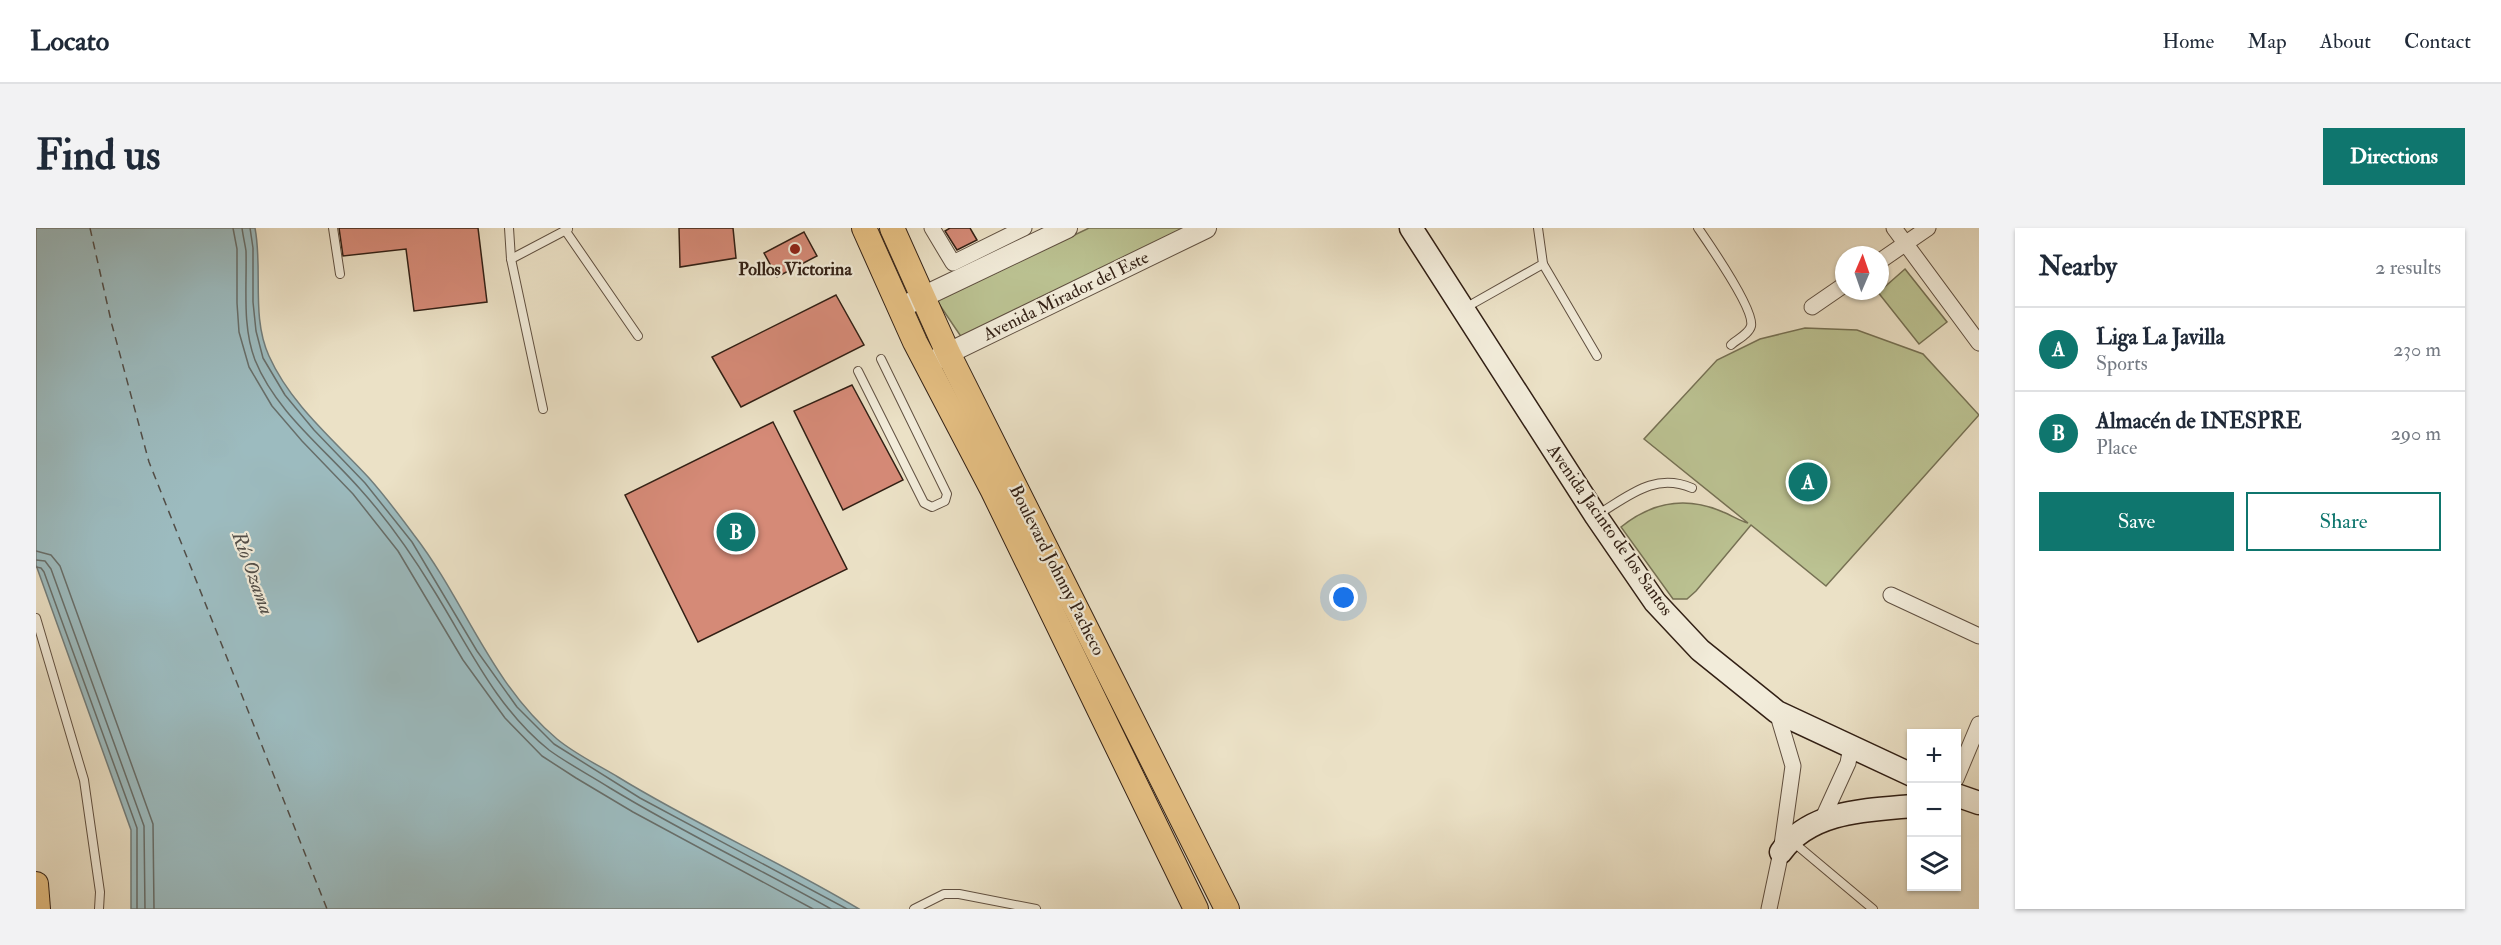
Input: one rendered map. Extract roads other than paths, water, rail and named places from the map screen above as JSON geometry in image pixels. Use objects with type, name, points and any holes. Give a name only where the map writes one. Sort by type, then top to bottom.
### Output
[{"type":"main road","name":"Boulevard Johnny Pacheco","points":[[864,228],[926,364],[993,491],[1196,909]]},
{"type":"main road","name":"Boulevard Johnny Pacheco","points":[[892,228],[948,353],[1227,909]]},
{"type":"main road","name":"Avenida Jacinto de los Santos","points":[[1411,228],[1596,516],[1655,602],[1700,650],[1778,712],[1907,773]]},
{"type":"main road","points":[[1961,797],[1979,804]]},
{"type":"main road","points":[[1961,805],[1979,804]]},
{"type":"main road","points":[[1786,846],[1821,822],[1837,815],[1907,806]]},
{"type":"main road","points":[[36,884],[38,909]]},
{"type":"street","points":[[932,228],[953,264],[1024,228]]},
{"type":"street","points":[[900,308],[1067,228]]},
{"type":"street","name":"Avenida Mirador del Este","points":[[926,364],[1206,228]]},
{"type":"street","points":[[1894,228],[1979,344]]},
{"type":"street","points":[[1889,255],[1928,228]]},
{"type":"street","points":[[1812,307],[1835,291]]},
{"type":"street","points":[[1892,595],[1979,636]]},
{"type":"street","points":[[1769,909],[1786,846],[1793,766],[1778,712]]},
{"type":"street","points":[[1961,766],[1979,724]]},
{"type":"street","points":[[1821,822],[1848,763],[1851,747]]},
{"type":"lane","points":[[333,228],[340,274]]},
{"type":"lane","points":[[509,228],[511,259],[543,409]]},
{"type":"lane","points":[[1538,228],[1543,264],[1597,356]]},
{"type":"lane","points":[[1698,228],[1739,292],[1751,316],[1751,326],[1748,331],[1731,345]]},
{"type":"lane","points":[[511,259],[567,229],[638,336]]},
{"type":"lane","points":[[1464,309],[1543,264]]},
{"type":"lane","points":[[858,371],[924,503],[932,507],[945,501],[947,494],[881,359]]},
{"type":"lane","points":[[1596,516],[1650,484],[1677,482],[1692,488]]},
{"type":"lane","points":[[36,618],[84,780],[100,892],[99,909]]},
{"type":"lane","points":[[1786,846],[1873,909]]},
{"type":"lane","points":[[914,909],[944,894],[959,894],[1036,909]]},
{"type":"water","name":"Río Ozama","points":[[36,228],[255,228],[260,325],[269,356],[278,374],[301,406],[369,478],[409,528],[449,587],[496,668],[534,717],[571,750],[859,909],[131,909],[131,830],[36,565]]},
{"type":"place","name":"Pollos Victorina","points":[[795,249]]},
{"type":"place","name":"Liga La Javilla","points":[[1808,482]]},
{"type":"place","name":"Almacén de INESPRE","points":[[736,532]]}]
